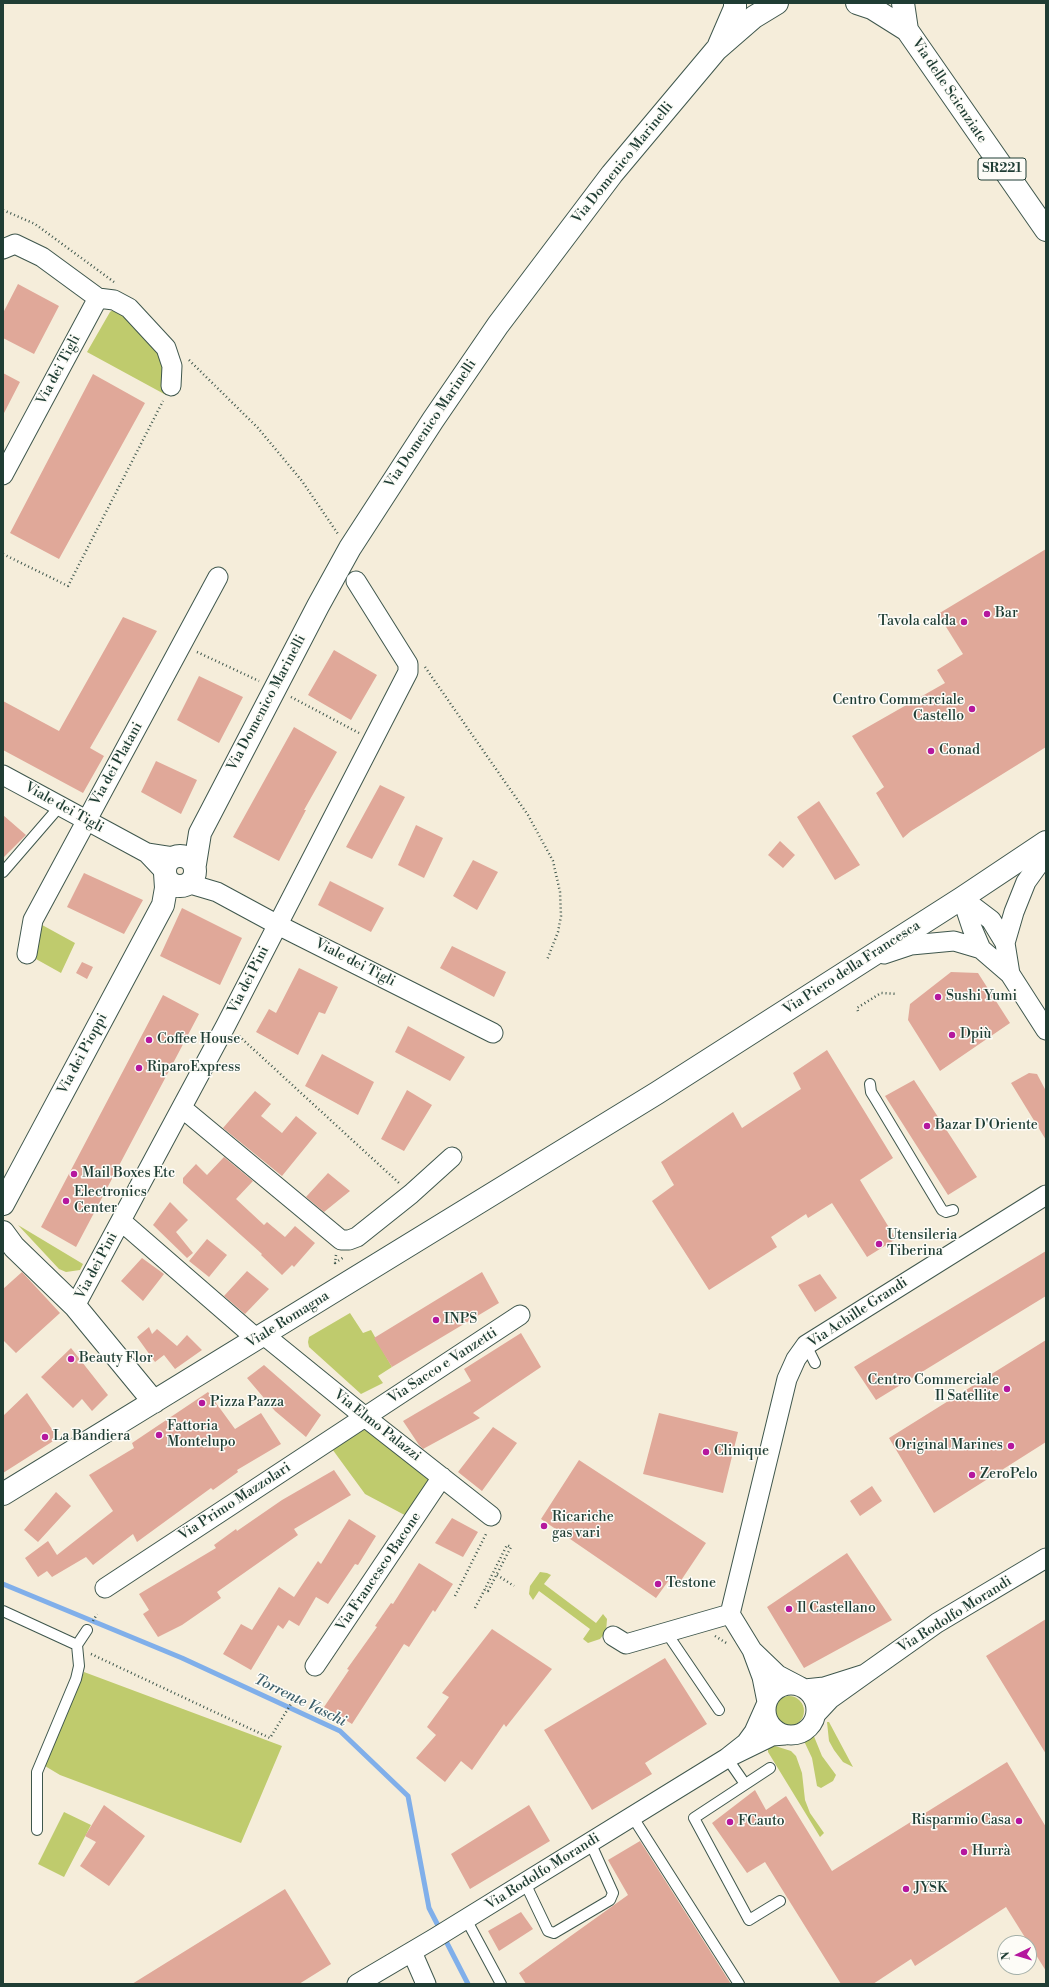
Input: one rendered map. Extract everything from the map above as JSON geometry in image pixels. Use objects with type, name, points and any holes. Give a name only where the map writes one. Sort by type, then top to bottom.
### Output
[{"type":"street","points":[[716,50],[735,8],[735,3]]},
{"type":"street","points":[[716,50],[754,17],[778,3]]},
{"type":"street","name":"Via delle Scienziate","points":[[857,3],[872,8],[907,30],[959,107],[1046,230]]},
{"type":"street","name":"Via delle Scienziate","points":[[903,3],[907,30]]},
{"type":"street","name":"Via Domenico Marinelli","points":[[181,871],[318,606],[350,548],[433,420],[498,325],[612,174],[716,50]]},
{"type":"street","points":[[3,248],[15,244],[42,257],[69,275],[98,298],[114,300],[130,308],[166,348],[172,366],[171,386]]},
{"type":"street","name":"Via dei Tigli","points":[[3,475],[98,298]]},
{"type":"street","name":"Via dei Platani","points":[[27,954],[33,920],[218,577]]},
{"type":"street","points":[[278,925],[408,672],[408,664],[356,582]]},
{"type":"street","name":"Viale dei Tigli","points":[[3,774],[278,925],[493,1033]]},
{"type":"street","name":"Via Piero della Francesca","points":[[572,1145],[657,1093],[862,962],[1046,842]]},
{"type":"street","points":[[1005,942],[1014,912],[1026,882],[1046,854]]},
{"type":"street","name":"Via dei Pioppi","points":[[7,1203],[55,1118],[122,993],[163,905],[166,888],[181,871]]},
{"type":"street","points":[[962,898],[991,920],[1005,942],[1010,974]]},
{"type":"street","points":[[962,898],[981,949]]},
{"type":"street","name":"Via dei Pini","points":[[154,1402],[75,1306],[182,1108],[278,925]]},
{"type":"street","points":[[862,962],[911,945],[954,941],[981,949],[1010,974],[1046,1030]]},
{"type":"street","points":[[182,1108],[342,1240],[349,1240],[357,1237],[411,1194],[452,1157]]},
{"type":"street","name":"Viale Romagna","points":[[3,1494],[572,1145]]},
{"type":"street","name":"Via Achille Grandi","points":[[730,1614],[787,1379],[796,1359],[806,1345],[1046,1195]]},
{"type":"street","name":"Via Elmo Palazzi","points":[[121,1221],[260,1337],[492,1516]]},
{"type":"street","points":[[3,1232],[14,1248],[75,1306]]},
{"type":"street","name":"Via Sacco e Vanzetti","points":[[365,1417],[520,1315]]},
{"type":"street","name":"Via Primo Mazzolari","points":[[105,1588],[365,1417]]},
{"type":"street","name":"Via Francesco Bacone","points":[[315,1666],[442,1477]]},
{"type":"street","name":"Via Rodolfo Morandi","points":[[816,1714],[830,1699],[937,1623],[1046,1558]]},
{"type":"street","points":[[613,1636],[626,1644],[730,1614],[752,1650],[762,1677],[767,1703],[766,1713],[770,1724],[773,1728],[785,1735],[791,1736],[803,1732],[812,1723],[816,1714],[814,1699],[802,1688],[778,1675],[752,1650]]},
{"type":"street","name":"Via Rodolfo Morandi","points":[[802,1688],[824,1687],[865,1674]]},
{"type":"street","points":[[767,1703],[773,1692],[783,1686],[802,1688]]},
{"type":"street","name":"Via Rodolfo Morandi","points":[[727,1758],[746,1743],[754,1732],[767,1703]]},
{"type":"street","name":"Via Rodolfo Morandi","points":[[357,1984],[463,1921],[727,1758],[764,1740],[785,1735]]},
{"type":"street","points":[[412,1952],[426,1984]]},
{"type":"lane","points":[[3,872],[60,806]]},
{"type":"lane","points":[[870,1084],[874,1096],[942,1210],[946,1212],[953,1210]]},
{"type":"lane","points":[[806,1345],[815,1363]]},
{"type":"lane","points":[[3,1611],[81,1648]]},
{"type":"lane","points":[[37,1830],[37,1772],[76,1679],[81,1648],[87,1630]]},
{"type":"lane","points":[[666,1632],[719,1710]]},
{"type":"lane","points":[[727,1758],[745,1784]]},
{"type":"lane","points":[[770,1768],[694,1818],[749,1920],[780,1901]]},
{"type":"lane","points":[[632,1816],[739,1984]]},
{"type":"lane","points":[[525,1883],[548,1931],[554,1933],[610,1900],[613,1892],[590,1842]]},
{"type":"lane","points":[[463,1921],[501,1984]]},
{"type":"path","points":[[3,210],[35,224],[117,285]]},
{"type":"path","points":[[186,357],[258,428],[302,481],[338,535],[350,548]]},
{"type":"path","points":[[3,554],[68,586],[171,386]]},
{"type":"path","points":[[408,664],[426,667],[528,815],[553,861],[560,892],[561,916],[558,932],[547,960]]},
{"type":"path","points":[[858,1011],[857,1008],[881,993],[898,994]]},
{"type":"path","points":[[226,1025],[411,1194]]},
{"type":"path","points":[[455,1596],[494,1518],[492,1516]]},
{"type":"path","points":[[475,1608],[507,1545],[511,1547],[488,1591],[485,1589]]},
{"type":"path","points":[[497,1575],[514,1586]]},
{"type":"path","points":[[81,1648],[270,1738],[294,1699]]},
{"type":"green space","points":[[115,308],[122,310],[161,351],[167,384],[166,395],[87,352],[110,312]]},
{"type":"green space","points":[[33,920],[75,943],[61,973],[27,954]]},
{"type":"green space","points":[[18,1225],[83,1264],[80,1270],[66,1272],[59,1269]]},
{"type":"green space","points":[[350,1313],[363,1333],[371,1330],[392,1367],[378,1376],[383,1383],[361,1394],[309,1347],[308,1342],[309,1337]]},
{"type":"green space","points":[[365,1417],[442,1477],[414,1520],[365,1494],[327,1442]]},
{"type":"green space","points":[[540,1572],[551,1575],[544,1584],[596,1623],[603,1614],[607,1619],[606,1632],[600,1639],[588,1643],[583,1639],[590,1629],[539,1591],[533,1600],[529,1594],[530,1586]]},
{"type":"green space","points":[[84,1672],[282,1746],[241,1843],[60,1775],[45,1766]]},
{"type":"green space","points":[[789,1696],[800,1700],[804,1711],[800,1722],[789,1726],[778,1722],[774,1711],[778,1700]]},
{"type":"green space","points":[[827,1722],[829,1722],[853,1767],[843,1762],[834,1750],[829,1741]]},
{"type":"green space","points":[[813,1734],[822,1756],[836,1775],[833,1781],[821,1788],[817,1786],[812,1758],[804,1741],[807,1737]]},
{"type":"green space","points":[[772,1745],[791,1751],[796,1756],[802,1773],[805,1800],[810,1813],[824,1833],[820,1837],[768,1752],[768,1749]]},
{"type":"green space","points":[[64,1812],[91,1825],[64,1877],[38,1864]]},
{"type":"building","points":[[18,284],[59,306],[34,354],[3,338],[3,313]]},
{"type":"building","points":[[3,373],[20,382],[3,415]]},
{"type":"building","points":[[93,374],[145,403],[59,559],[10,533]]},
{"type":"building","name":"Centro Commerciale Castello","points":[[1046,549],[1046,747],[911,831],[903,838],[876,793],[884,787],[852,736],[945,683],[937,670],[963,654],[938,614]]},
{"type":"building","points":[[123,617],[157,631],[90,748],[104,756],[83,793],[3,750],[3,701],[59,731]]},
{"type":"building","points":[[334,650],[377,675],[351,720],[308,695]]},
{"type":"building","points":[[199,676],[243,697],[219,743],[177,720]]},
{"type":"building","points":[[294,727],[337,752],[304,810],[306,810],[279,861],[233,837]]},
{"type":"building","points":[[156,761],[197,780],[181,814],[141,792]]},
{"type":"building","points":[[380,785],[405,797],[372,859],[346,847]]},
{"type":"building","points":[[819,801],[860,865],[835,880],[797,817]]},
{"type":"building","points":[[3,815],[26,835],[3,858]]},
{"type":"building","points":[[416,825],[443,838],[424,878],[398,865]]},
{"type":"building","points":[[780,841],[795,855],[783,868],[768,855]]},
{"type":"building","points":[[473,860],[498,872],[477,910],[453,896]]},
{"type":"building","points":[[84,873],[143,900],[124,934],[67,907]]},
{"type":"building","points":[[330,881],[384,908],[371,932],[318,905]]},
{"type":"building","points":[[182,908],[242,938],[220,985],[160,956]]},
{"type":"building","points":[[452,946],[506,972],[494,997],[440,968]]},
{"type":"building","points":[[82,962],[93,967],[87,979],[76,973]]},
{"type":"building","points":[[299,968],[338,987],[325,1014],[319,1012],[298,1055],[256,1032],[269,1009],[276,1013]]},
{"type":"building","points":[[951,972],[978,973],[1010,1023],[940,1071],[908,1020],[910,1004]]},
{"type":"building","points":[[163,995],[199,1014],[76,1247],[41,1227]]},
{"type":"building","points":[[408,1026],[465,1057],[450,1081],[395,1052]]},
{"type":"building","points":[[827,1050],[893,1158],[860,1180],[896,1239],[867,1257],[832,1203],[808,1218],[806,1214],[771,1237],[777,1247],[709,1290],[652,1201],[674,1185],[661,1162],[733,1112],[742,1128],[801,1089],[793,1073]]},
{"type":"building","points":[[322,1054],[374,1082],[358,1115],[305,1086]]},
{"type":"building","points":[[1029,1073],[1037,1074],[1046,1091],[1046,1140],[1011,1083]]},
{"type":"building","points":[[914,1080],[977,1177],[948,1195],[885,1096]]},
{"type":"building","points":[[407,1090],[432,1105],[404,1151],[381,1139]]},
{"type":"building","points":[[255,1091],[271,1104],[261,1116],[282,1133],[296,1116],[317,1133],[282,1176],[223,1128]]},
{"type":"building","points":[[224,1157],[253,1181],[236,1199],[264,1225],[267,1222],[285,1237],[295,1226],[315,1243],[294,1267],[292,1265],[282,1275],[261,1255],[262,1254],[183,1183],[183,1178],[196,1164],[207,1175]]},
{"type":"building","points":[[328,1173],[350,1191],[324,1212],[306,1197]]},
{"type":"building","points":[[170,1202],[188,1220],[176,1232],[193,1253],[187,1258],[153,1225]]},
{"type":"building","points":[[207,1239],[227,1255],[209,1277],[189,1261]]},
{"type":"building","points":[[1046,1251],[1046,1296],[876,1400],[854,1367]]},
{"type":"building","points":[[142,1258],[164,1274],[143,1301],[121,1281]]},
{"type":"building","points":[[247,1271],[269,1289],[245,1314],[224,1296]]},
{"type":"building","points":[[22,1272],[60,1313],[16,1353],[3,1340],[3,1289]]},
{"type":"building","name":"INPS","points":[[482,1272],[499,1303],[392,1367],[374,1338]]},
{"type":"building","points":[[820,1274],[837,1298],[815,1312],[798,1285]]},
{"type":"building","points":[[149,1327],[152,1334],[157,1329],[177,1346],[187,1335],[202,1350],[175,1369],[164,1355],[155,1362],[137,1337]]},
{"type":"building","points":[[521,1333],[541,1367],[473,1413],[480,1418],[423,1449],[403,1421],[471,1381],[464,1369]]},
{"type":"building","name":"Centro Commerciale Il Satellite","points":[[1046,1340],[1046,1442],[934,1513],[889,1438]]},
{"type":"building","points":[[71,1348],[108,1395],[92,1411],[82,1399],[73,1408],[41,1377]]},
{"type":"building","points":[[264,1365],[321,1415],[306,1437],[275,1411],[247,1378]]},
{"type":"building","points":[[208,1392],[235,1429],[261,1413],[281,1444],[237,1470],[238,1472],[213,1490],[211,1488],[137,1542],[133,1534],[93,1565],[86,1557],[52,1577],[47,1571],[38,1577],[25,1558],[48,1541],[57,1555],[113,1511],[89,1475],[134,1448],[132,1443]]},
{"type":"building","points":[[27,1393],[58,1438],[3,1473],[3,1416]]},
{"type":"building","points":[[659,1413],[738,1432],[723,1493],[643,1474]]},
{"type":"building","points":[[493,1427],[517,1443],[482,1491],[458,1472]]},
{"type":"building","points":[[579,1460],[706,1543],[678,1585],[669,1580],[656,1598],[541,1519]]},
{"type":"building","points":[[334,1470],[351,1495],[294,1529],[298,1535],[217,1592],[221,1598],[182,1625],[158,1637],[143,1614],[149,1610],[139,1594],[216,1548],[214,1545],[236,1529],[237,1531],[282,1500]]},
{"type":"building","points":[[872,1486],[882,1501],[860,1516],[850,1501]]},
{"type":"building","points":[[56,1492],[71,1506],[38,1542],[24,1530]]},
{"type":"building","points":[[452,1518],[478,1532],[463,1557],[435,1543]]},
{"type":"building","points":[[349,1519],[376,1536],[358,1565],[355,1564],[328,1604],[316,1597],[299,1626],[289,1620],[283,1629],[278,1625],[251,1670],[223,1654],[241,1624],[252,1630],[279,1587],[294,1597],[318,1561],[321,1564]]},
{"type":"building","points":[[847,1553],[892,1620],[804,1668],[767,1607]]},
{"type":"building","points":[[419,1563],[453,1584],[435,1612],[433,1610],[409,1647],[404,1644],[352,1724],[324,1707],[349,1670],[347,1669],[377,1627],[375,1626],[391,1603],[393,1604]]},
{"type":"building","points":[[1046,1619],[1046,1754],[986,1656]]},
{"type":"building","points":[[492,1629],[552,1669],[506,1727],[504,1724],[472,1770],[461,1761],[445,1782],[416,1758],[436,1735],[427,1727],[449,1697],[442,1693]]},
{"type":"building","points":[[665,1658],[707,1724],[645,1763],[652,1774],[592,1810],[544,1730]]},
{"type":"building","points":[[1007,1762],[1046,1827],[1046,1971],[1037,1957],[1037,1935],[1024,1935],[1006,1907],[915,1966],[911,1959],[873,1984],[841,1984],[765,1862],[747,1873],[712,1823],[755,1790],[766,1810],[786,1796],[832,1871]]},
{"type":"building","points":[[104,1805],[145,1836],[109,1886],[80,1866],[96,1842],[85,1836]]},
{"type":"building","points":[[529,1805],[550,1841],[470,1889],[451,1854]]},
{"type":"building","points":[[640,1841],[731,1984],[526,1984],[519,1973],[628,1895],[608,1860]]},
{"type":"building","points":[[285,1889],[331,1964],[299,1984],[132,1984]]},
{"type":"building","points":[[521,1912],[533,1929],[499,1951],[488,1931]]},
{"type":"waterway","name":"Torrente Vaschi","points":[[3,1584],[182,1658],[340,1731],[408,1796],[429,1908],[468,1984]]},
{"type":"place","name":"Bar","points":[[987,614]]},
{"type":"place","name":"Tavola calda","points":[[964,622]]},
{"type":"place","name":"Centro Commerciale Castello","points":[[972,709]]},
{"type":"place","name":"Conad","points":[[931,751]]},
{"type":"place","name":"Sushi Yumi","points":[[938,997]]},
{"type":"place","name":"Dpiù","points":[[952,1035]]},
{"type":"place","name":"Coffee House","points":[[149,1040]]},
{"type":"place","name":"RiparoExpress","points":[[139,1068]]},
{"type":"place","name":"Bazar D'Oriente","points":[[927,1126]]},
{"type":"place","name":"Mail Boxes Etc","points":[[74,1174]]},
{"type":"place","name":"Electronics Center","points":[[66,1201]]},
{"type":"place","name":"Utensileria Tiberina","points":[[879,1244]]},
{"type":"place","name":"INPS","points":[[436,1320]]},
{"type":"place","name":"Beauty Flor","points":[[71,1359]]},
{"type":"place","name":"Centro Commerciale Il Satellite","points":[[1007,1389]]},
{"type":"place","name":"Pizza Pazza","points":[[202,1403]]},
{"type":"place","name":"Fattoria Montelupo","points":[[159,1435]]},
{"type":"place","name":"La Bandiera","points":[[45,1437]]},
{"type":"place","name":"Original Marines","points":[[1011,1446]]},
{"type":"place","name":"Clinique","points":[[706,1452]]},
{"type":"place","name":"ZeroPelo","points":[[972,1475]]},
{"type":"place","name":"Ricariche gas vari","points":[[544,1526]]},
{"type":"place","name":"Testone","points":[[658,1584]]},
{"type":"place","name":"Il Castellano","points":[[789,1609]]},
{"type":"place","name":"Risparmio Casa","points":[[1019,1821]]},
{"type":"place","name":"FCauto","points":[[730,1822]]},
{"type":"place","name":"Hurrà","points":[[964,1852]]},
{"type":"place","name":"JYSK","points":[[906,1889]]}]
